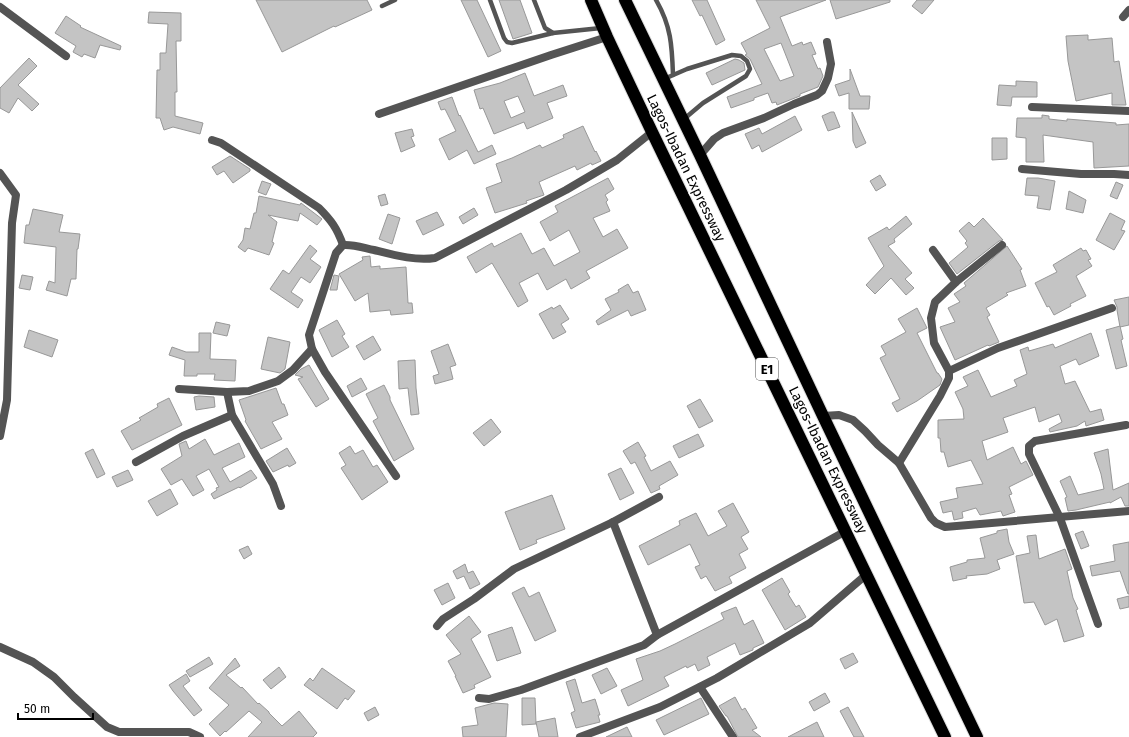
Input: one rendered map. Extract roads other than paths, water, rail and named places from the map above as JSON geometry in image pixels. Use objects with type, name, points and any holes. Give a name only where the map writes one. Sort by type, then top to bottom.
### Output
[{"type":"highway","name":"Lagos-Ibadan Expressway","points":[[591,0],[652,132],[946,737]]},
{"type":"highway","name":"Lagos-Ibadan Expressway","points":[[625,0],[668,77],[682,120],[700,154],[823,416],[977,737]]},
{"type":"street","points":[[0,7],[66,56]]},
{"type":"street","points":[[1123,17],[1129,10]]},
{"type":"street","points":[[379,114],[551,55],[605,33]]},
{"type":"street","points":[[700,154],[714,139],[723,133],[764,118],[817,95],[822,91],[828,78],[831,64],[827,42]]},
{"type":"street","points":[[1032,107],[1129,111]]},
{"type":"street","points":[[396,476],[325,372],[312,349],[309,335],[336,253],[343,245],[350,244],[387,254],[421,260],[435,258],[611,164],[652,132]]},
{"type":"street","points":[[212,140],[221,143],[318,208],[337,228],[343,245]]},
{"type":"street","points":[[1022,169],[1129,176]]},
{"type":"street","points":[[0,173],[16,195],[12,223],[7,400],[0,436]]},
{"type":"street","points":[[899,463],[940,396],[949,378],[949,371],[934,343],[931,318],[935,302],[956,282],[1002,245]]},
{"type":"street","points":[[933,250],[956,282]]},
{"type":"street","points":[[949,371],[998,348],[1112,308]]},
{"type":"street","points":[[179,389],[227,392],[249,391],[278,381],[293,370],[312,349]]},
{"type":"street","points":[[227,392],[232,415],[272,484],[281,506]]},
{"type":"street","points":[[136,462],[183,436],[232,415]]},
{"type":"street","points":[[823,416],[839,415],[853,420],[899,463],[931,518],[936,523],[945,527],[1129,511]]},
{"type":"street","points":[[1098,624],[1060,518],[1029,454],[1029,446],[1035,441],[1126,425]]},
{"type":"street","points":[[437,626],[443,619],[474,599],[514,569],[613,522],[659,497]]},
{"type":"street","points":[[613,522],[657,635]]},
{"type":"street","points":[[478,698],[489,699],[521,690],[644,645],[657,635],[846,531]]},
{"type":"street","points":[[580,737],[660,707],[717,678],[810,623],[867,574]]},
{"type":"street","points":[[0,647],[33,662],[54,677],[107,727],[119,732],[189,732],[200,737]]},
{"type":"street","points":[[700,687],[733,737]]},
{"type":"lane","points":[[382,6],[395,0]]},
{"type":"lane","points":[[490,0],[504,38],[507,42],[512,43],[553,33],[605,33]]},
{"type":"lane","points":[[534,0],[545,28],[553,33]]},
{"type":"lane","points":[[656,0],[669,28],[672,48],[668,77],[732,55],[741,56],[747,60],[750,65],[750,69],[746,76],[704,103],[682,120]]}]
